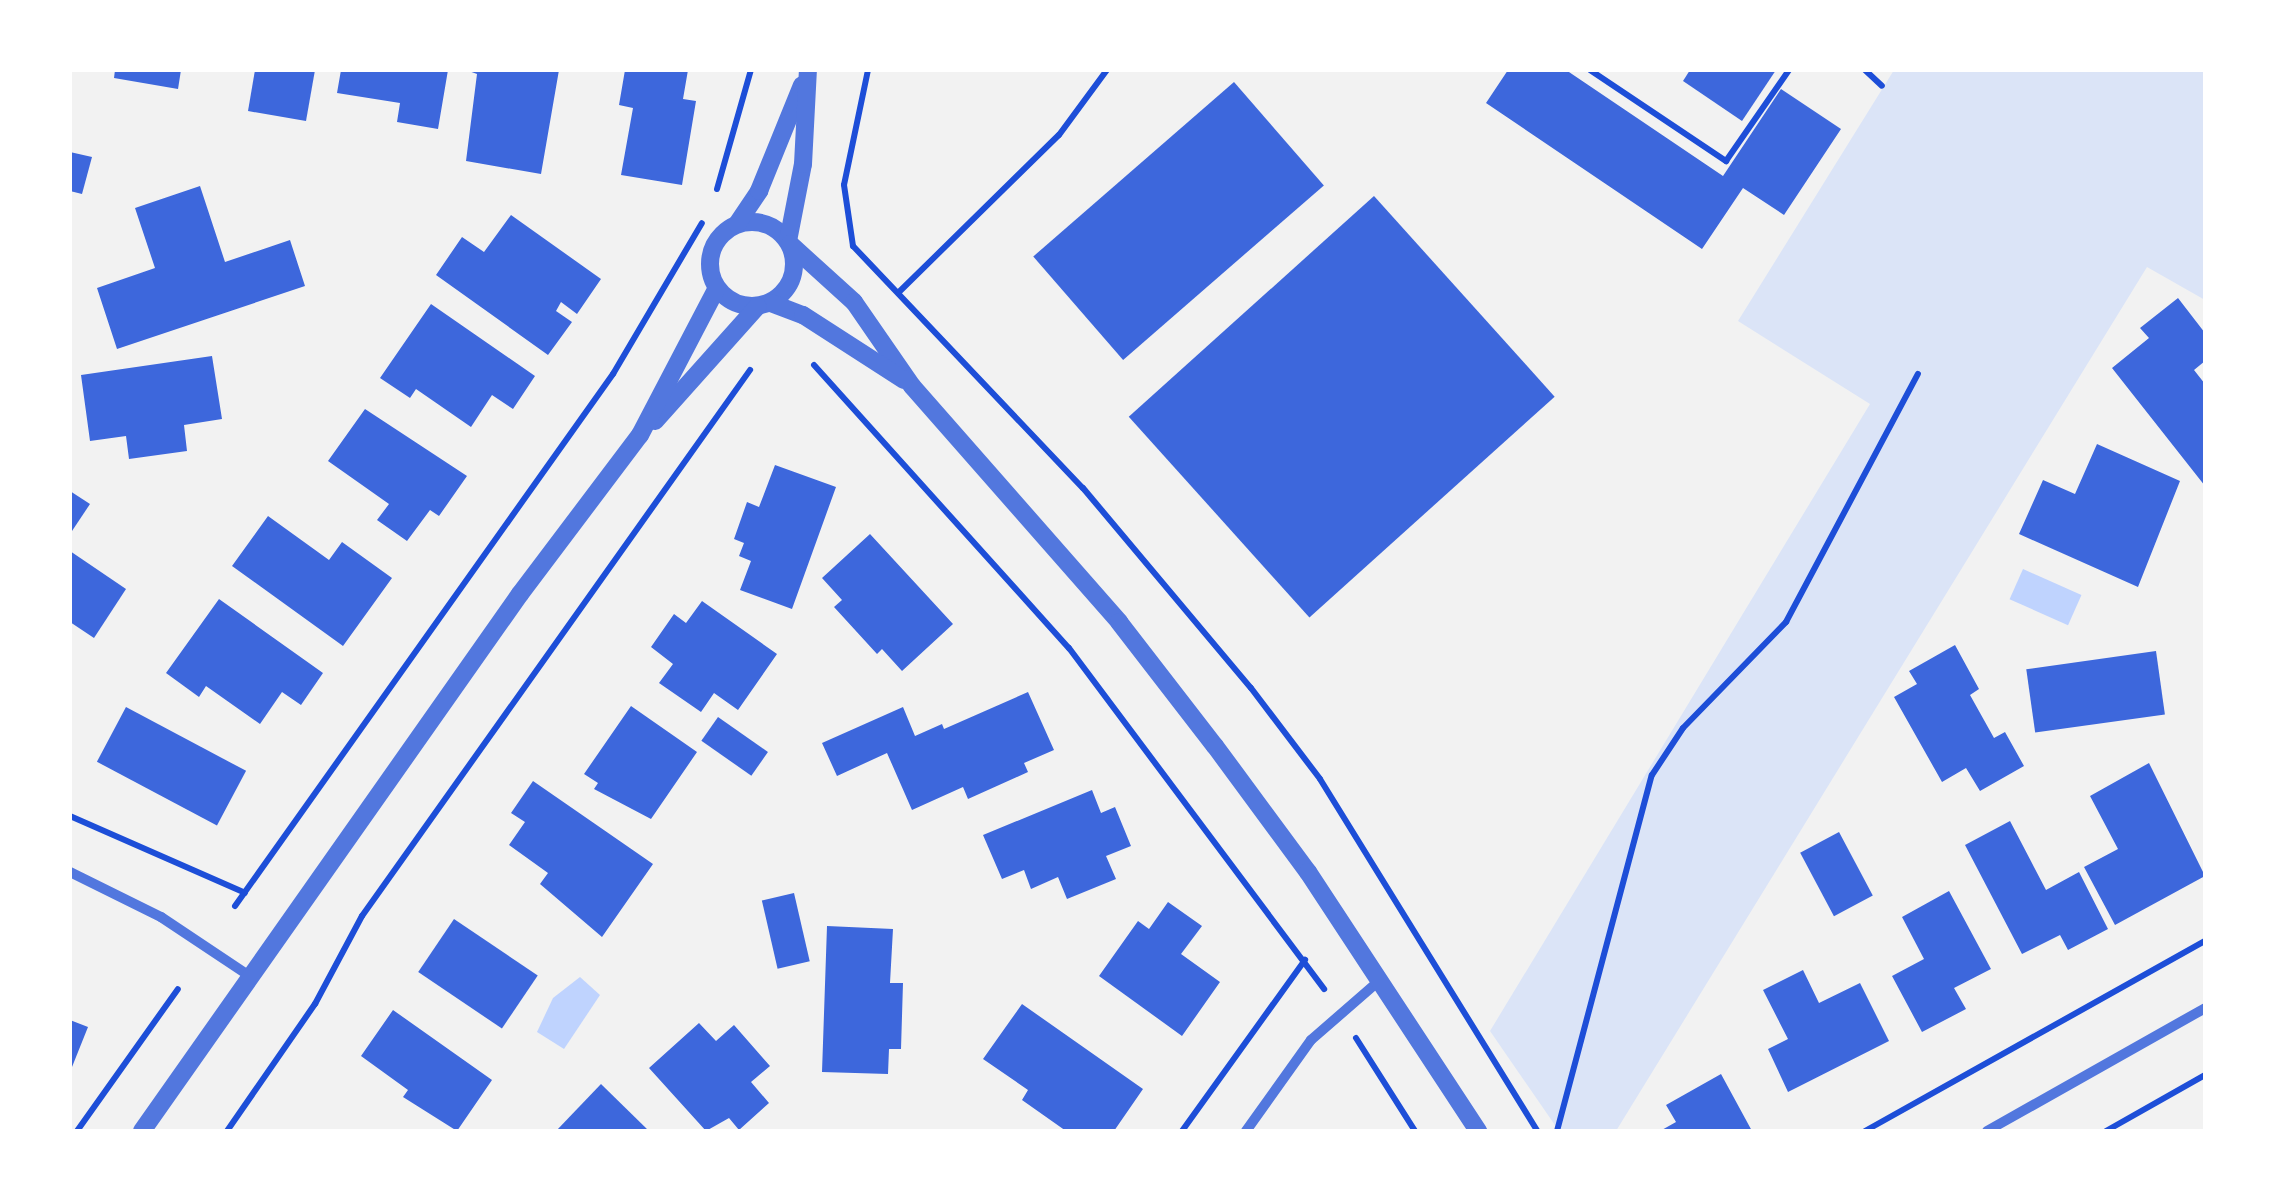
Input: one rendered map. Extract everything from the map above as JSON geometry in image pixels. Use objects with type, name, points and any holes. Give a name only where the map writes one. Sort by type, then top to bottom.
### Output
[{"type":"street","points":[[142,1131],[520,594],[640,435],[716,288],[712,251],[737,224],[758,191],[808,70]]},
{"type":"street","points":[[640,435],[690,389],[765,305],[790,284],[789,242],[803,164],[808,70]]},
{"type":"street","points":[[737,224],[765,224],[854,302],[912,386],[1118,622],[1308,872],[1478,1131]]},
{"type":"street","points":[[716,288],[739,305],[765,305],[803,316],[912,386]]},
{"type":"street","points":[[70,872],[161,918],[251,977]]},
{"type":"street","points":[[1246,1131],[1339,1012],[1381,979]]},
{"type":"street","points":[[1987,1131],[2205,1008]]},
{"type":"path","points":[[712,203],[750,70]]},
{"type":"path","points":[[868,70],[844,196],[853,246],[1059,461],[1251,688],[1320,780],[1537,1131]]},
{"type":"path","points":[[899,292],[1060,135],[1107,70]]},
{"type":"path","points":[[1590,70],[1726,162],[1789,70]]},
{"type":"path","points":[[1865,70],[1882,86]]},
{"type":"path","points":[[236,906],[613,374],[705,218]]},
{"type":"path","points":[[804,355],[1069,648],[1305,960],[1415,1131]]},
{"type":"path","points":[[227,1131],[315,1004],[362,916],[755,362]]},
{"type":"path","points":[[1558,1131],[1652,775],[1683,728],[1786,622],[1918,374]]},
{"type":"path","points":[[70,816],[245,893]]},
{"type":"path","points":[[1865,1131],[2205,941]]},
{"type":"path","points":[[1182,1131],[1305,960]]},
{"type":"path","points":[[77,1131],[178,989]]},
{"type":"path","points":[[2106,1131],[2205,1076]]},
{"type":"shaded area","points":[[1894,70],[2205,70],[2205,300],[2147,267],[1616,1131],[1559,1131],[1490,1031],[1870,404],[1738,321]]},
{"type":"water","points":[[2023,569],[2081,595],[2068,625],[2010,599]]},
{"type":"water","points":[[580,977],[600,995],[564,1049],[537,1032],[553,998]]},
{"type":"building","points":[[115,70],[181,70],[178,89],[114,78]]},
{"type":"building","points":[[255,70],[315,70],[306,121],[248,111]]},
{"type":"building","points":[[341,70],[448,70],[438,129],[397,122],[400,103],[337,93]]},
{"type":"building","points":[[466,70],[559,70],[541,174],[466,161],[477,74]]},
{"type":"building","points":[[625,70],[688,70],[683,99],[696,101],[682,185],[621,175],[633,108],[619,105]]},
{"type":"building","points":[[1508,70],[1566,70],[1723,176],[1781,89],[1841,129],[1784,215],[1743,188],[1702,249],[1486,103]]},
{"type":"building","points":[[1690,70],[1776,70],[1742,121],[1683,81]]},
{"type":"building","points":[[1234,82],[1324,185],[1123,360],[1033,257]]},
{"type":"building","points":[[70,152],[92,157],[82,194],[70,191]]},
{"type":"building","points":[[200,186],[225,262],[290,240],[305,286],[117,349],[97,288],[155,268],[135,208]]},
{"type":"building","points":[[1374,196],[1555,397],[1309,617],[1129,417]]},
{"type":"building","points":[[511,215],[601,279],[577,314],[561,302],[556,311],[572,322],[548,355],[436,275],[462,237],[484,252]]},
{"type":"building","points":[[2178,298],[2205,333],[2205,361],[2194,370],[2205,384],[2205,486],[2112,368],[2149,338],[2140,328]]},
{"type":"building","points":[[431,304],[535,376],[513,409],[492,395],[471,427],[416,389],[410,398],[380,378]]},
{"type":"building","points":[[212,356],[222,419],[184,425],[187,451],[129,459],[126,436],[90,441],[81,375]]},
{"type":"building","points":[[365,409],[467,476],[439,516],[430,510],[407,541],[377,520],[389,504],[328,461]]},
{"type":"building","points":[[2097,444],[2180,481],[2138,587],[2019,534],[2043,480],[2075,494]]},
{"type":"building","points":[[775,465],[836,487],[792,609],[740,590],[751,561],[739,556],[744,543],[734,539],[747,502],[759,507]]},
{"type":"building","points":[[70,491],[90,504],[70,534]]},
{"type":"building","points":[[268,516],[329,560],[342,542],[392,578],[343,646],[232,566]]},
{"type":"building","points":[[870,534],[953,624],[902,671],[882,649],[877,654],[834,607],[842,600],[822,578]]},
{"type":"building","points":[[70,551],[126,589],[94,638],[70,622]]},
{"type":"building","points":[[219,599],[323,673],[301,705],[282,692],[260,724],[206,686],[199,697],[166,673]]},
{"type":"building","points":[[702,601],[777,654],[738,710],[714,693],[701,712],[659,683],[673,664],[651,647],[674,614],[686,623]]},
{"type":"building","points":[[1955,645],[1979,689],[1970,695],[1994,738],[2005,732],[2024,766],[1980,791],[1966,768],[1942,782],[1894,697],[1917,684],[1909,671]]},
{"type":"building","points":[[2156,651],[2165,714],[2035,733],[2026,669]]},
{"type":"building","points":[[1028,692],[1054,750],[1024,763],[1028,772],[968,799],[963,787],[912,810],[887,753],[837,776],[822,743],[903,707],[915,736],[942,724],[944,729]]},
{"type":"building","points":[[631,706],[697,752],[651,819],[594,789],[598,783],[584,774]]},
{"type":"building","points":[[126,707],[246,771],[217,826],[97,762]]},
{"type":"building","points":[[718,717],[768,752],[751,776],[701,741]]},
{"type":"building","points":[[2149,763],[2205,876],[2115,925],[2084,867],[2118,849],[2090,796]]},
{"type":"building","points":[[533,781],[653,864],[602,937],[540,884],[548,873],[509,845],[525,822],[511,813]]},
{"type":"building","points":[[1092,790],[1101,813],[1115,807],[1131,846],[1106,856],[1116,879],[1067,899],[1058,877],[1031,889],[1024,870],[1002,879],[983,835]]},
{"type":"building","points":[[2010,821],[2046,890],[2079,872],[2108,929],[2068,950],[2060,935],[2022,954],[1965,845]]},
{"type":"building","points":[[1839,832],[1873,896],[1834,916],[1800,853]]},
{"type":"building","points":[[1949,891],[1991,969],[1954,988],[1966,1009],[1922,1032],[1892,976],[1924,959],[1902,917]]},
{"type":"building","points":[[794,893],[810,961],[778,969],[762,900]]},
{"type":"building","points":[[1168,902],[1202,926],[1181,954],[1220,982],[1182,1036],[1099,976],[1138,921],[1149,929]]},
{"type":"building","points":[[454,919],[538,975],[502,1029],[418,972]]},
{"type":"building","points":[[827,926],[893,929],[890,983],[903,983],[901,1049],[889,1049],[888,1074],[822,1072]]},
{"type":"building","points":[[1803,970],[1819,1003],[1860,983],[1889,1041],[1788,1092],[1768,1049],[1788,1039],[1763,990]]},
{"type":"building","points":[[1022,1004],[1143,1089],[1114,1131],[1066,1131],[1022,1100],[1028,1090],[983,1059]]},
{"type":"building","points":[[393,1010],[492,1080],[457,1131],[403,1097],[408,1090],[361,1056]]},
{"type":"building","points":[[70,1020],[88,1027],[70,1072]]},
{"type":"building","points":[[699,1023],[716,1041],[734,1025],[770,1066],[751,1082],[769,1103],[739,1130],[729,1118],[706,1131],[649,1068]]},
{"type":"building","points":[[1721,1074],[1752,1131],[1660,1131],[1676,1122],[1666,1105]]},
{"type":"building","points":[[601,1084],[649,1131],[556,1131]]}]
